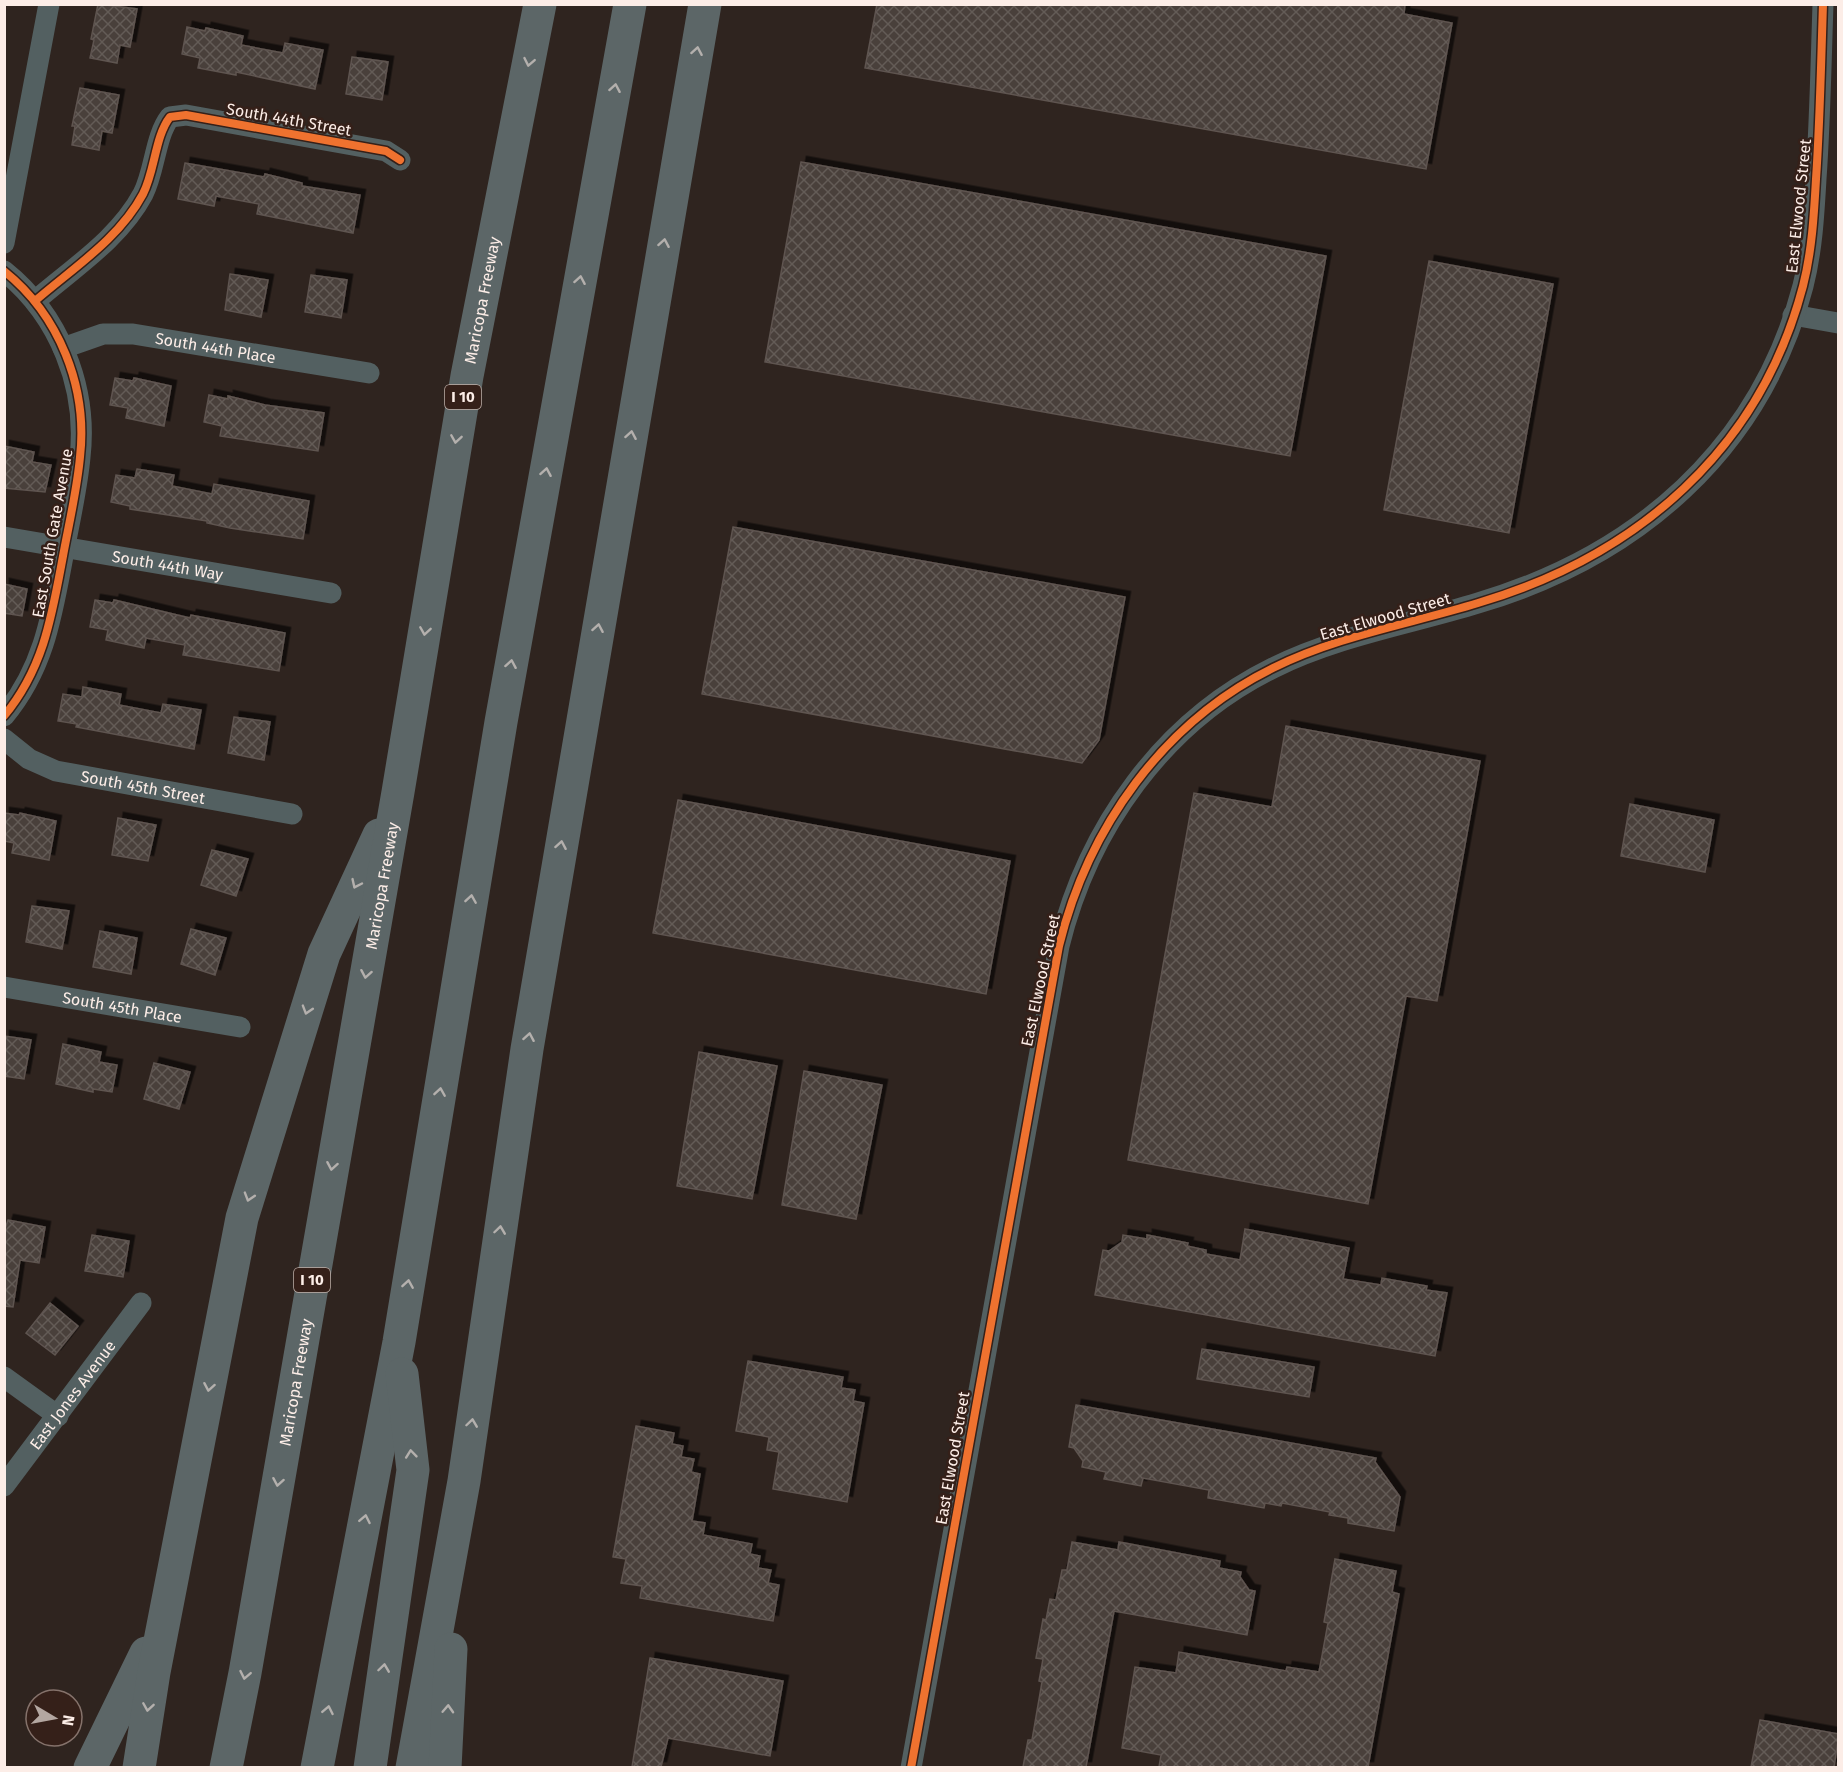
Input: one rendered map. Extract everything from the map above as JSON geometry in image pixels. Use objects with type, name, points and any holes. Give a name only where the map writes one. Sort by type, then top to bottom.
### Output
[{"type":"highway","name":"Maricopa Freeway","points":[[226,1767],[247,1661],[398,792],[467,376],[540,4]]},
{"type":"highway","points":[[317,1767],[399,1342],[501,722],[630,4]]},
{"type":"highway","points":[[412,1767],[464,1481],[527,1049],[705,4]]},
{"type":"highway","points":[[139,1767],[242,1218],[324,954],[398,792]]},
{"type":"highway","points":[[370,1767],[413,1470],[399,1342]]},
{"type":"highway","points":[[445,1767],[464,1481]]},
{"type":"highway","points":[[90,1767],[167,1609]]},
{"type":"street","points":[[4,243],[49,4]]},
{"type":"street","name":"East Elwood Street","points":[[911,1767],[1059,946],[1068,910],[1085,867],[1108,824],[1156,757],[1191,722],[1270,669],[1329,645],[1480,603],[1552,578],[1620,541],[1686,489],[1727,440],[1763,384],[1794,315],[1804,285],[1813,217],[1823,4]]},
{"type":"street","name":"South 44th Street","points":[[35,301],[112,235],[135,207],[150,177],[162,131],[170,117],[186,115],[386,151],[400,160]]},
{"type":"street","points":[[4,271],[35,301]]},
{"type":"street","name":"East South Gate Avenue","points":[[4,716],[28,683],[42,654],[51,622],[81,440],[77,393],[63,348],[35,301]]},
{"type":"street","points":[[1794,315],[1839,323]]},
{"type":"street","name":"South 44th Place","points":[[63,348],[103,334],[133,334],[369,374]]},
{"type":"street","name":"South 44th Way","points":[[4,537],[331,593]]},
{"type":"street","name":"South 45th Street","points":[[4,739],[29,759],[56,771],[292,814]]},
{"type":"street","name":"South 45th Place","points":[[4,987],[240,1027]]},
{"type":"street","name":"East Jones Avenue","points":[[4,1486],[141,1303]]},
{"type":"street","points":[[4,1377],[58,1416]]},
{"type":"building","points":[[98,4],[137,9],[130,47],[120,45],[117,63],[90,58]]},
{"type":"building","points":[[877,4],[1405,4],[1404,14],[1452,23],[1426,169],[865,68]]},
{"type":"building","points":[[187,27],[205,31],[206,28],[243,36],[241,45],[283,53],[285,43],[323,50],[315,89],[236,72],[236,75],[198,68],[200,58],[182,54]]},
{"type":"building","points":[[352,57],[388,62],[382,100],[346,94]]},
{"type":"building","points":[[80,88],[119,95],[112,133],[102,131],[99,150],[72,145],[75,126],[72,126]]},
{"type":"building","points":[[801,162],[1326,256],[1290,456],[765,362]]},
{"type":"building","points":[[185,163],[264,177],[265,174],[302,183],[302,186],[360,195],[353,233],[257,214],[259,204],[216,196],[214,206],[178,199]]},
{"type":"building","points":[[1429,261],[1553,284],[1509,533],[1384,510]]},
{"type":"building","points":[[230,274],[268,280],[261,317],[225,310]]},
{"type":"building","points":[[311,275],[347,280],[341,318],[305,312]]},
{"type":"building","points":[[115,378],[133,381],[134,378],[171,386],[164,426],[126,418],[128,408],[110,405]]},
{"type":"building","points":[[209,395],[228,399],[228,396],[265,405],[324,413],[318,451],[220,436],[222,426],[204,422]]},
{"type":"building","points":[[4,446],[34,452],[32,462],[51,465],[45,492],[4,488]]},
{"type":"building","points":[[137,469],[174,475],[172,486],[212,494],[214,484],[309,501],[303,539],[130,509],[130,506],[111,502],[116,475],[135,478]]},
{"type":"building","points":[[733,527],[1125,597],[1099,740],[1082,763],[702,694]]},
{"type":"building","points":[[4,584],[27,589],[22,616],[4,613]]},
{"type":"building","points":[[95,600],[113,603],[114,600],[190,618],[191,615],[285,633],[279,671],[183,655],[185,645],[146,638],[144,648],[106,640],[108,630],[90,627]]},
{"type":"building","points":[[83,687],[121,694],[119,705],[161,713],[163,704],[201,710],[194,749],[76,727],[77,724],[58,721],[63,694],[82,697]]},
{"type":"building","points":[[234,717],[270,722],[264,760],[228,753]]},
{"type":"building","points":[[1286,726],[1480,761],[1437,1001],[1406,996],[1368,1204],[1128,1160],[1194,793],[1272,807]]},
{"type":"building","points":[[678,800],[1010,861],[986,994],[653,933]]},
{"type":"building","points":[[1630,804],[1714,820],[1705,872],[1621,856]]},
{"type":"building","points":[[4,813],[19,815],[20,813],[56,821],[49,860],[12,853],[14,843],[4,841]]},
{"type":"building","points":[[118,818],[156,825],[148,861],[112,855]]},
{"type":"building","points":[[212,850],[248,859],[236,896],[201,885]]},
{"type":"building","points":[[32,906],[69,911],[62,949],[26,942]]},
{"type":"building","points":[[191,929],[226,938],[215,975],[181,964]]},
{"type":"building","points":[[100,931],[137,938],[131,974],[93,967]]},
{"type":"building","points":[[4,1036],[31,1040],[24,1079],[4,1076]]},
{"type":"building","points":[[63,1044],[101,1052],[99,1062],[117,1065],[112,1092],[93,1089],[93,1092],[56,1084]]},
{"type":"building","points":[[699,1052],[777,1066],[752,1199],[677,1186]]},
{"type":"building","points":[[154,1063],[190,1072],[179,1109],[144,1099]]},
{"type":"building","points":[[804,1071],[882,1085],[856,1219],[782,1205]]},
{"type":"building","points":[[8,1220],[45,1227],[39,1263],[20,1260],[13,1307],[4,1306],[4,1232]]},
{"type":"building","points":[[1245,1229],[1349,1248],[1343,1279],[1381,1285],[1382,1278],[1427,1286],[1426,1290],[1447,1293],[1435,1356],[1095,1295],[1103,1250],[1109,1251],[1122,1242],[1123,1235],[1147,1239],[1147,1235],[1188,1243],[1187,1246],[1206,1250],[1206,1254],[1240,1260]]},
{"type":"building","points":[[92,1235],[129,1241],[123,1277],[85,1271]]},
{"type":"building","points":[[50,1303],[78,1326],[55,1355],[26,1333]]},
{"type":"building","points":[[1202,1349],[1314,1367],[1309,1397],[1197,1379]]},
{"type":"building","points":[[748,1361],[843,1377],[841,1388],[855,1390],[853,1401],[864,1403],[847,1502],[773,1489],[779,1452],[767,1450],[769,1437],[736,1431]]},
{"type":"building","points":[[1076,1405],[1376,1458],[1375,1462],[1400,1497],[1394,1531],[1348,1523],[1348,1518],[1329,1515],[1330,1512],[1282,1503],[1281,1506],[1265,1503],[1264,1508],[1208,1498],[1209,1490],[1143,1478],[1141,1486],[1104,1479],[1106,1472],[1082,1467],[1083,1461],[1074,1448],[1069,1447]]},
{"type":"building","points":[[636,1426],[674,1433],[672,1444],[683,1446],[681,1457],[694,1459],[691,1472],[700,1474],[692,1521],[705,1523],[703,1535],[752,1544],[750,1554],[760,1556],[758,1568],[771,1570],[768,1583],[779,1585],[773,1621],[640,1598],[642,1586],[621,1583],[626,1559],[613,1557]]},
{"type":"building","points":[[1072,1542],[1118,1550],[1119,1542],[1220,1561],[1219,1568],[1241,1572],[1240,1577],[1249,1590],[1255,1591],[1247,1635],[1114,1611],[1086,1767],[1023,1767],[1028,1740],[1032,1740],[1042,1682],[1039,1681],[1043,1659],[1036,1658],[1043,1619],[1046,1620],[1050,1599],[1056,1600],[1062,1570],[1067,1570]]},
{"type":"building","points":[[1335,1559],[1396,1571],[1392,1592],[1399,1594],[1368,1767],[1159,1767],[1161,1755],[1122,1748],[1135,1667],[1176,1673],[1179,1652],[1286,1671],[1287,1667],[1319,1672],[1328,1623],[1324,1622]]},
{"type":"building","points":[[650,1658],[783,1681],[770,1756],[668,1738],[661,1767],[632,1767]]},
{"type":"building","points":[[1760,1720],[1839,1734],[1834,1767],[1751,1767]]},
{"type":"cycle path","points":[[911,1768],[1059,946],[1072,902],[1089,860],[1110,820],[1136,783],[1165,749],[1197,718],[1233,691],[1273,668],[1322,647],[1478,603],[1536,583],[1590,557],[1639,525],[1684,488],[1723,446],[1756,398],[1783,345],[1806,273],[1815,192],[1823,4]]},
{"type":"cycle path","points":[[35,301],[94,252],[133,210],[147,185],[161,134],[170,117],[186,115],[386,151],[400,160]]},
{"type":"cycle path","points":[[4,271],[40,309],[66,354],[74,379],[81,431],[75,494],[50,620],[29,679],[4,716]]}]
